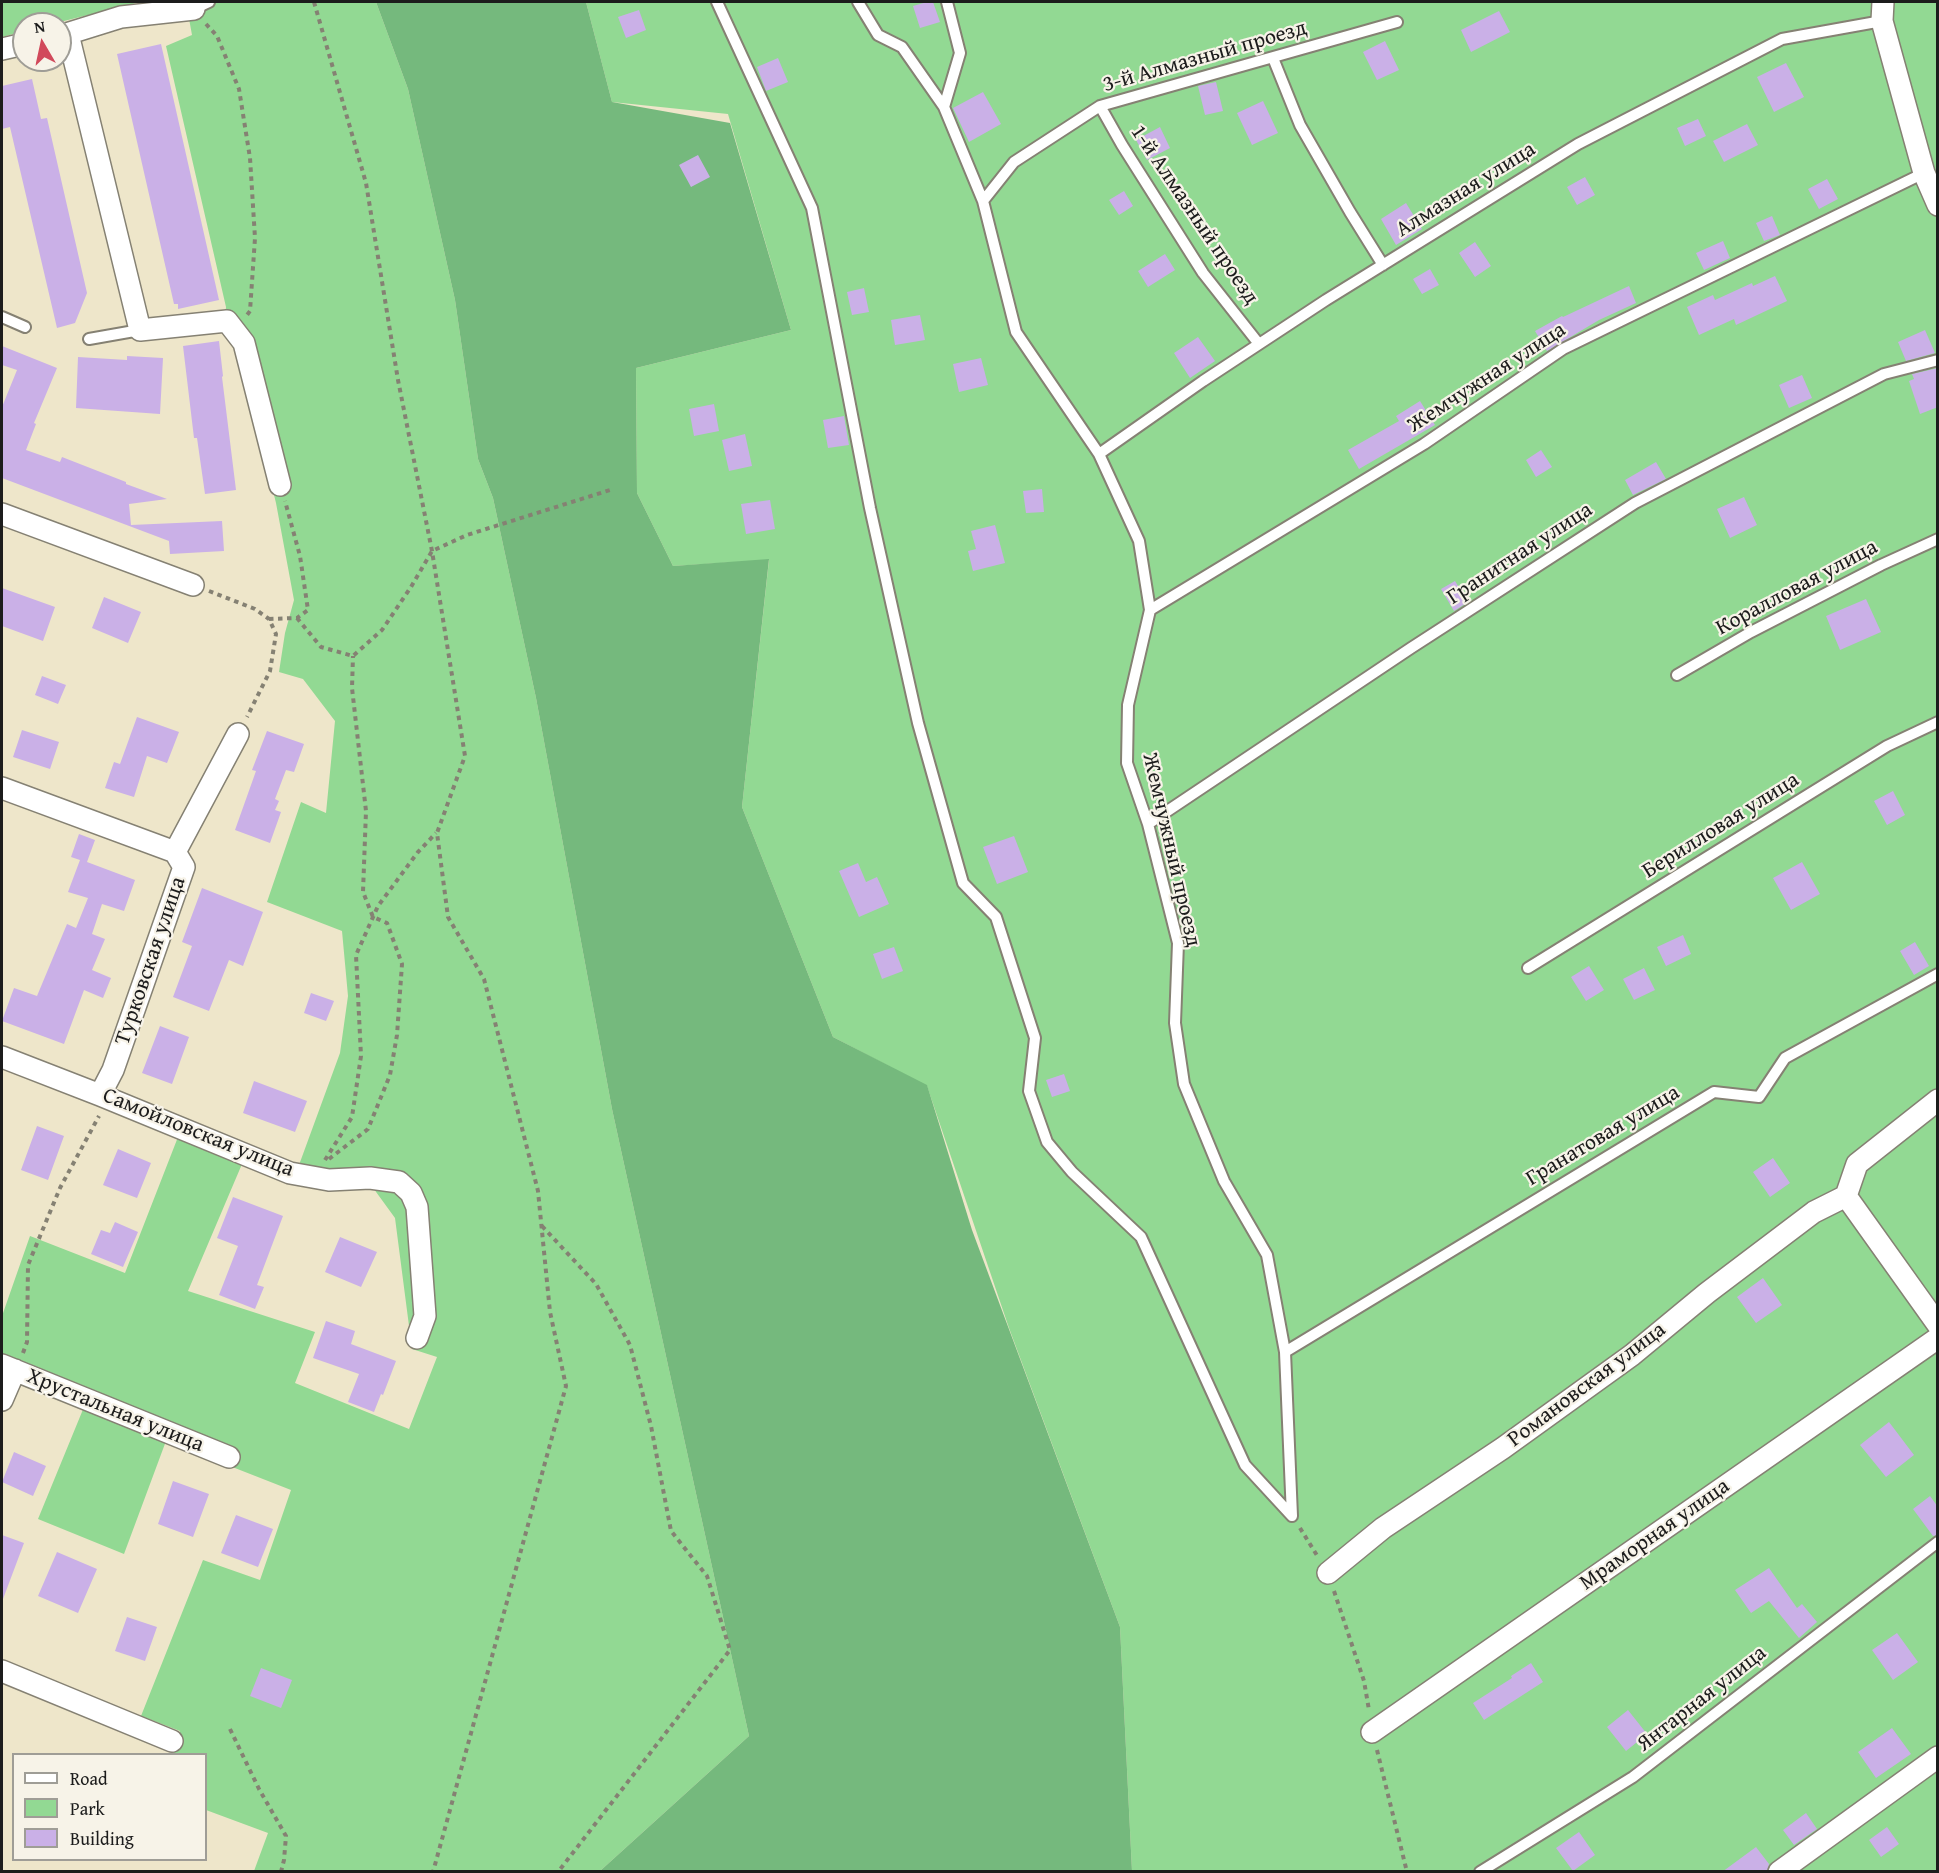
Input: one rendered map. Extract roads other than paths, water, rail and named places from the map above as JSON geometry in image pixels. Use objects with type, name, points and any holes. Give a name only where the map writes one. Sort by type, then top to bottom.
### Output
[{"type":"street","points":[[72,32],[121,17],[201,5]]},
{"type":"street","points":[[1882,11],[1924,172],[1938,205]]},
{"type":"street","points":[[72,66],[140,330],[227,321],[244,343],[280,485]]},
{"type":"street","points":[[2,514],[193,585]]},
{"type":"street","name":"Турковская улица","points":[[100,1095],[113,1070],[184,867],[175,852],[238,734]]},
{"type":"street","points":[[2,788],[148,840],[175,852]]},
{"type":"street","name":"Самойловская улица","points":[[2,1057],[290,1173],[329,1180],[370,1178],[399,1182],[411,1193],[417,1207],[425,1316],[417,1338]]},
{"type":"street","points":[[1938,1100],[1857,1164],[1846,1196],[1938,1325]]},
{"type":"street","name":"Романовская улица","points":[[1328,1573],[1383,1528],[1503,1448],[1632,1355],[1707,1293],[1814,1212],[1846,1196]]},
{"type":"street","name":"Мраморная улица","points":[[1372,1732],[1938,1338]]},
{"type":"street","points":[[2,1400],[8,1368]]},
{"type":"street","name":"Хрустальная улица","points":[[8,1368],[229,1457]]},
{"type":"street","points":[[2,1671],[172,1741]]},
{"type":"street","points":[[1779,1872],[1938,1757]]},
{"type":"lane","name":"Жемчужный проезд","points":[[717,2],[812,208],[870,508],[918,723],[963,883],[996,917],[1035,1038],[1029,1091],[1047,1142],[1072,1172],[1141,1236],[1245,1465],[1292,1516],[1285,1352],[1267,1255],[1224,1180],[1184,1084],[1175,1023],[1178,943],[1148,824],[1127,763],[1128,705],[1150,610],[1139,541],[1100,454],[1016,332],[983,201],[944,107],[902,47],[878,35],[858,2]]},
{"type":"lane","points":[[944,107],[960,53],[947,2]]},
{"type":"lane","name":"Алмазная улица","points":[[1100,454],[1259,344],[1578,144],[1782,39],[1882,11]]},
{"type":"lane","name":"3-й Алмазный проезд","points":[[983,201],[1014,162],[1100,106],[1397,22]]},
{"type":"lane","points":[[1273,58],[1300,125],[1383,265]]},
{"type":"lane","name":"1-й Алмазный проезд","points":[[1100,106],[1122,146],[1203,273],[1259,344]]},
{"type":"lane","name":"Жемчужная улица","points":[[1150,610],[1424,444],[1563,349],[1924,172]]},
{"type":"lane","points":[[2,317],[26,327]]},
{"type":"lane","points":[[89,339],[140,330]]},
{"type":"lane","name":"Гранитная улица","points":[[1148,824],[1411,648],[1635,503],[1884,374],[1938,360]]},
{"type":"lane","name":"Коралловая улица","points":[[1677,675],[1751,632],[1881,565],[1938,539]]},
{"type":"lane","name":"Берилловая улица","points":[[1528,968],[1887,746],[1938,722]]},
{"type":"lane","name":"Гранатовая улица","points":[[1285,1352],[1714,1092],[1759,1097],[1785,1058],[1938,974]]},
{"type":"lane","name":"Янтарная улица","points":[[1480,1872],[1633,1777],[1938,1542]]}]
